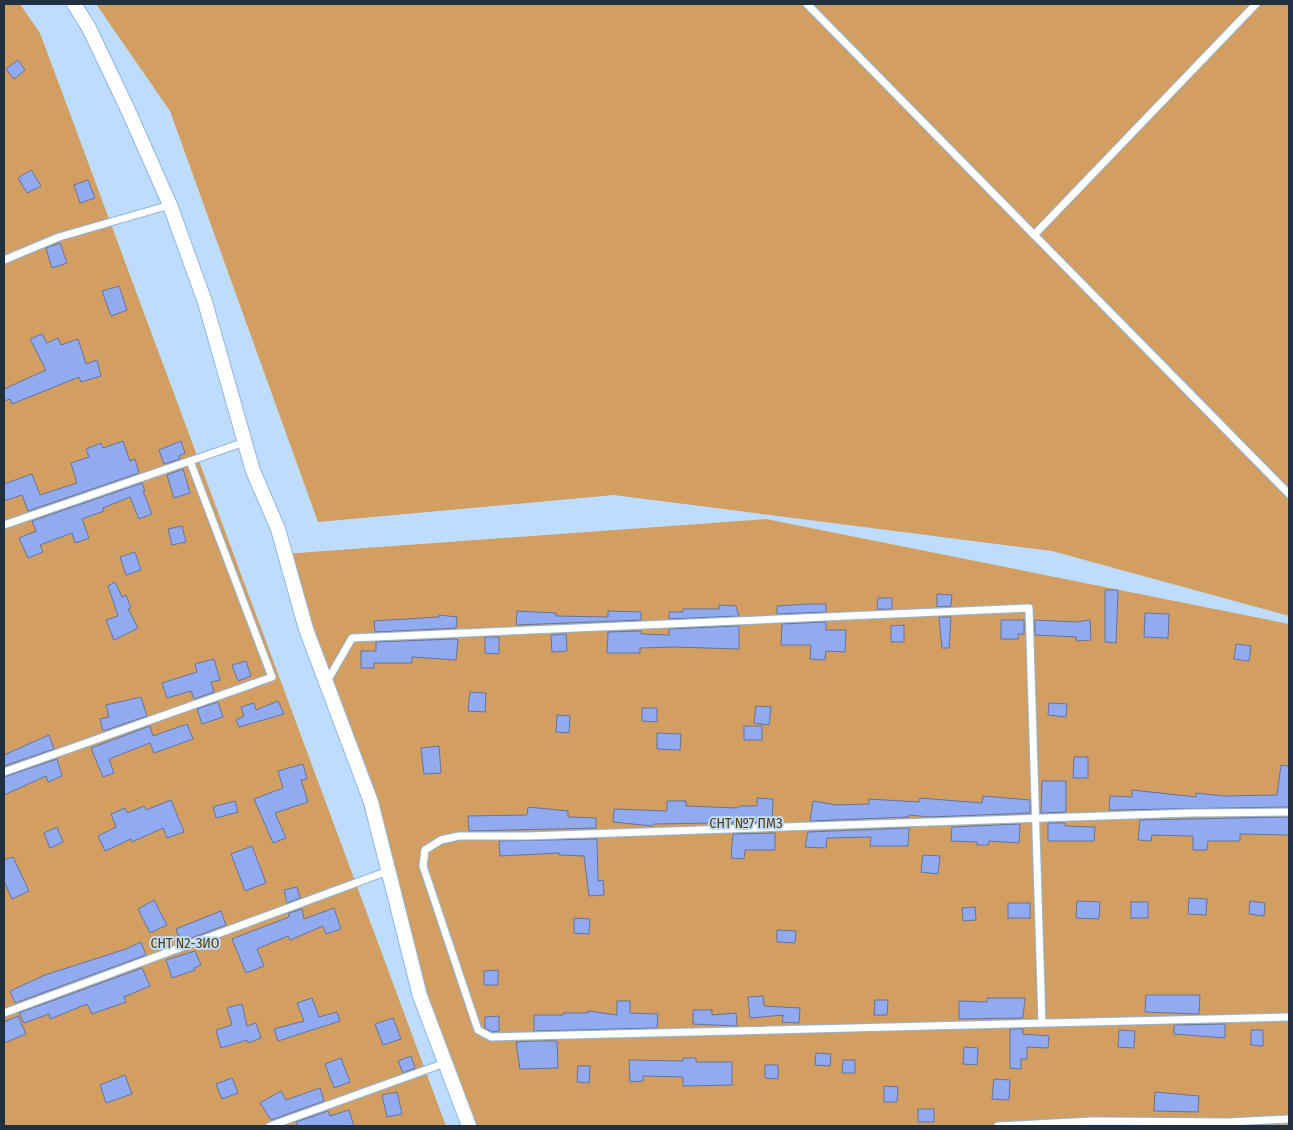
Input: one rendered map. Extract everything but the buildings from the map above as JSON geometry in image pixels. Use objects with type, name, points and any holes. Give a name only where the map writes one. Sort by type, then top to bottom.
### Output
[{"type":"street","points":[[74,4],[88,28],[120,94],[170,205],[205,302],[253,471],[278,529],[306,629],[370,802],[420,996],[469,1126]]},
{"type":"lane","points":[[807,4],[1289,494]]},
{"type":"lane","points":[[1034,235],[1256,4]]},
{"type":"lane","points":[[4,260],[59,237],[170,205]]},
{"type":"lane","points":[[4,525],[245,442]]},
{"type":"lane","points":[[4,772],[272,677],[190,461]]},
{"type":"lane","points":[[326,684],[352,638],[1029,608],[1042,1022]]},
{"type":"lane","points":[[1289,812],[1189,813],[528,836],[458,836],[441,840],[425,850],[423,866],[478,1030],[491,1037],[1042,1022],[1289,1018]]},
{"type":"lane","points":[[4,1013],[388,871]]},
{"type":"lane","points":[[270,1126],[445,1063]]},
{"type":"lane","points":[[998,1126],[1093,1121],[1228,1124],[1289,1119]]},
{"type":"green space","name":"СНТ N2-ЗИО","points":[[4,4],[20,4],[40,33],[446,1126],[4,1126]]},
{"type":"green space","points":[[96,4],[1289,4],[1289,616],[1052,551],[614,495],[318,522],[170,111]]},
{"type":"green space","name":"СНТ №7 ПМЗ","points":[[766,519],[1289,624],[1289,1126],[474,1126],[445,1063],[284,554]]}]
